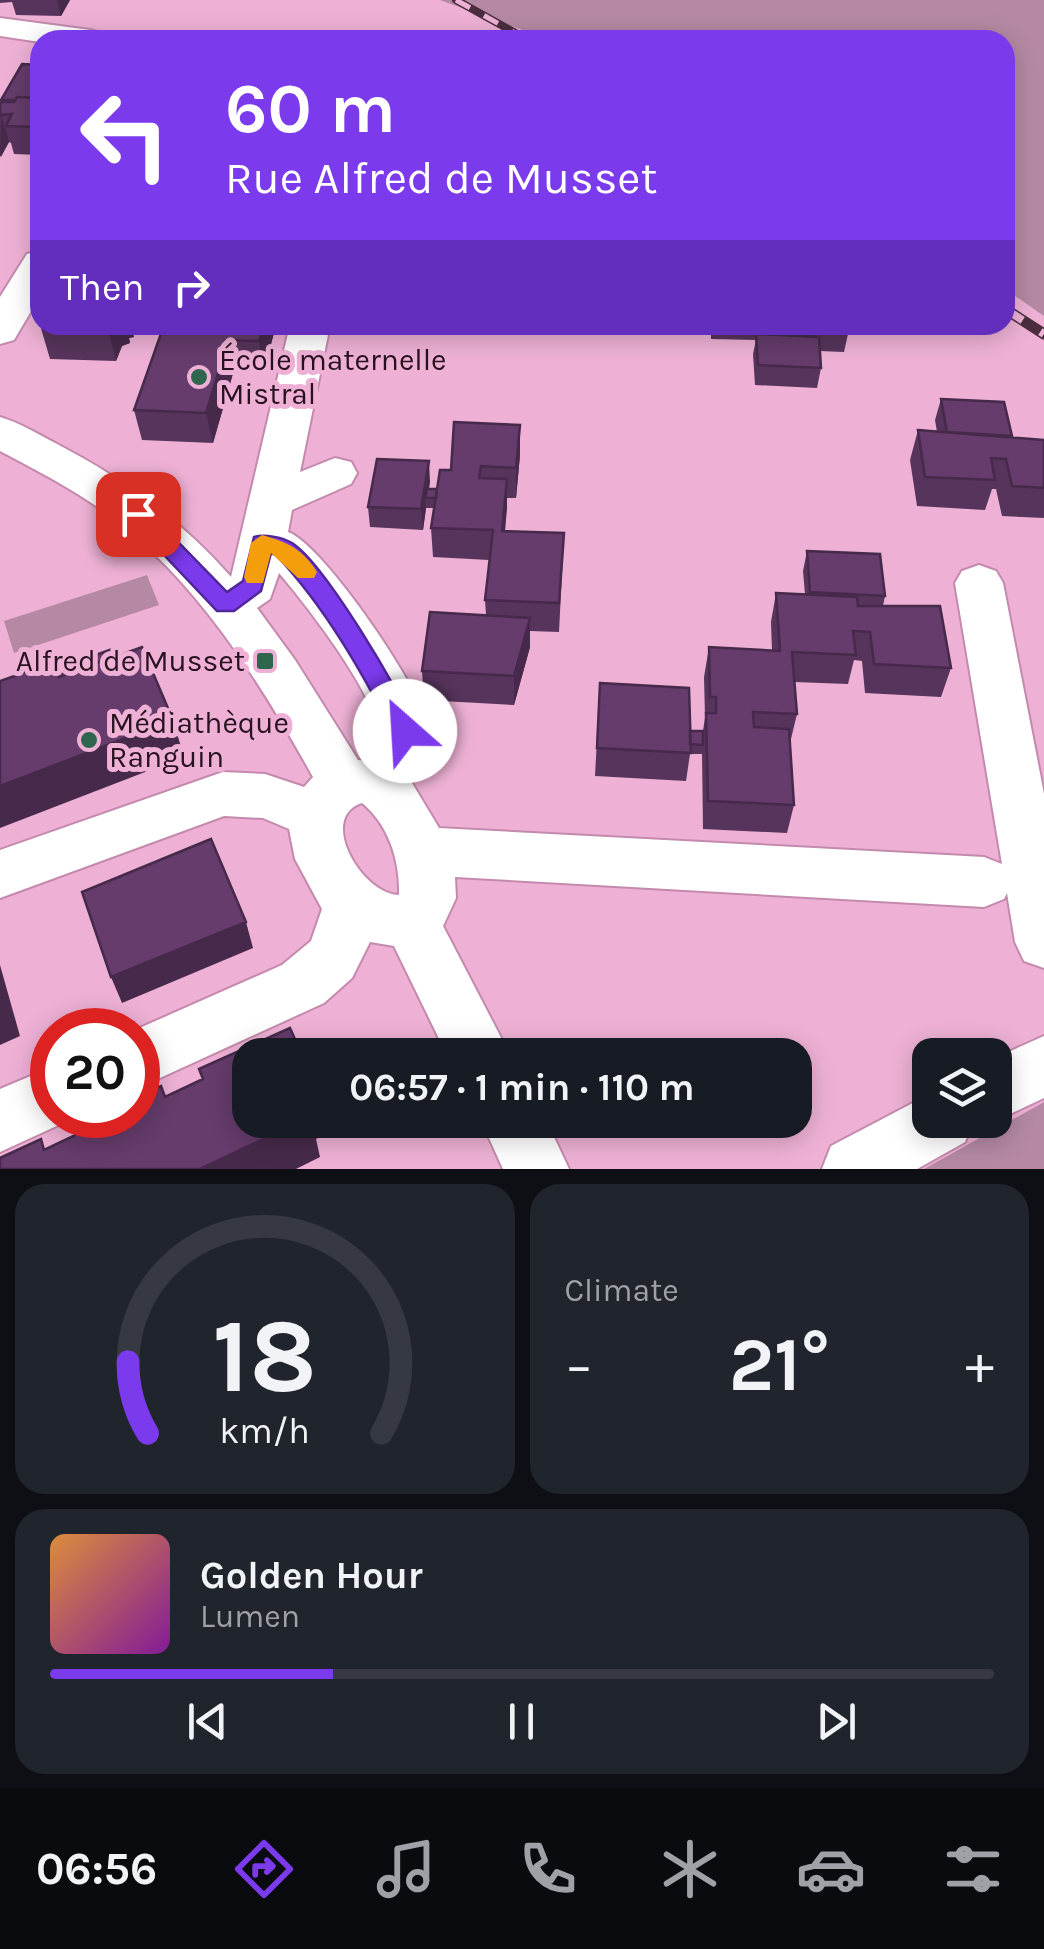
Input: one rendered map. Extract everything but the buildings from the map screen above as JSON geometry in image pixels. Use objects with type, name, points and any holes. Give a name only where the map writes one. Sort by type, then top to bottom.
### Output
[{"type":"street","points":[[0,27],[30,31]]},
{"type":"street","points":[[0,332],[25,267]]},
{"type":"street","points":[[226,604],[253,586],[308,335]]},
{"type":"street","points":[[0,432],[138,514],[226,604],[320,740],[346,795]]},
{"type":"street","points":[[268,520],[294,494],[335,473]]},
{"type":"street","points":[[0,874],[222,794],[346,795],[397,804],[422,851],[428,894],[423,910],[410,920],[386,922],[366,916],[351,904],[324,860],[346,795],[398,761],[405,731],[389,695],[308,574],[284,549],[268,520]]},
{"type":"street","points":[[978,583],[1044,942]]},
{"type":"street","points":[[422,851],[984,882]]},
{"type":"street","points":[[160,1049],[322,972],[338,954],[351,904]]},
{"type":"street","points":[[410,920],[470,1038]]},
{"type":"street","points":[[1012,1082],[1044,1064]]},
{"type":"street","points":[[0,1121],[30,1107]]},
{"type":"street","points":[[854,1169],[912,1137]]},
{"type":"street","points":[[521,1138],[537,1169]]},
{"type":"shaded area","points":[[440,0],[1044,0],[1044,316],[1015,296],[1015,30],[522,30]]},
{"type":"shaded area","points":[[147,575],[159,605],[14,653],[4,621]]},
{"type":"shaded area","points":[[1044,1102],[1044,1169],[924,1169],[980,1138],[1012,1138],[1012,1120]]},
{"type":"railway","points":[[456,0],[510,30]]},
{"type":"railway","points":[[1015,315],[1044,334]]},
{"type":"slow traffic","points":[[255,577],[262,543],[284,549],[306,572]]},
{"type":"place","name":"École maternelle Mistral","points":[[199,377]]},
{"type":"place","name":"Alfred de Musset","points":[[265,661]]},
{"type":"place","name":"Médiathèque Ranguin","points":[[89,740]]},
{"type":"route","points":[[138,514],[226,604],[253,586],[262,543],[284,549],[308,574],[389,695],[405,731]]}]
